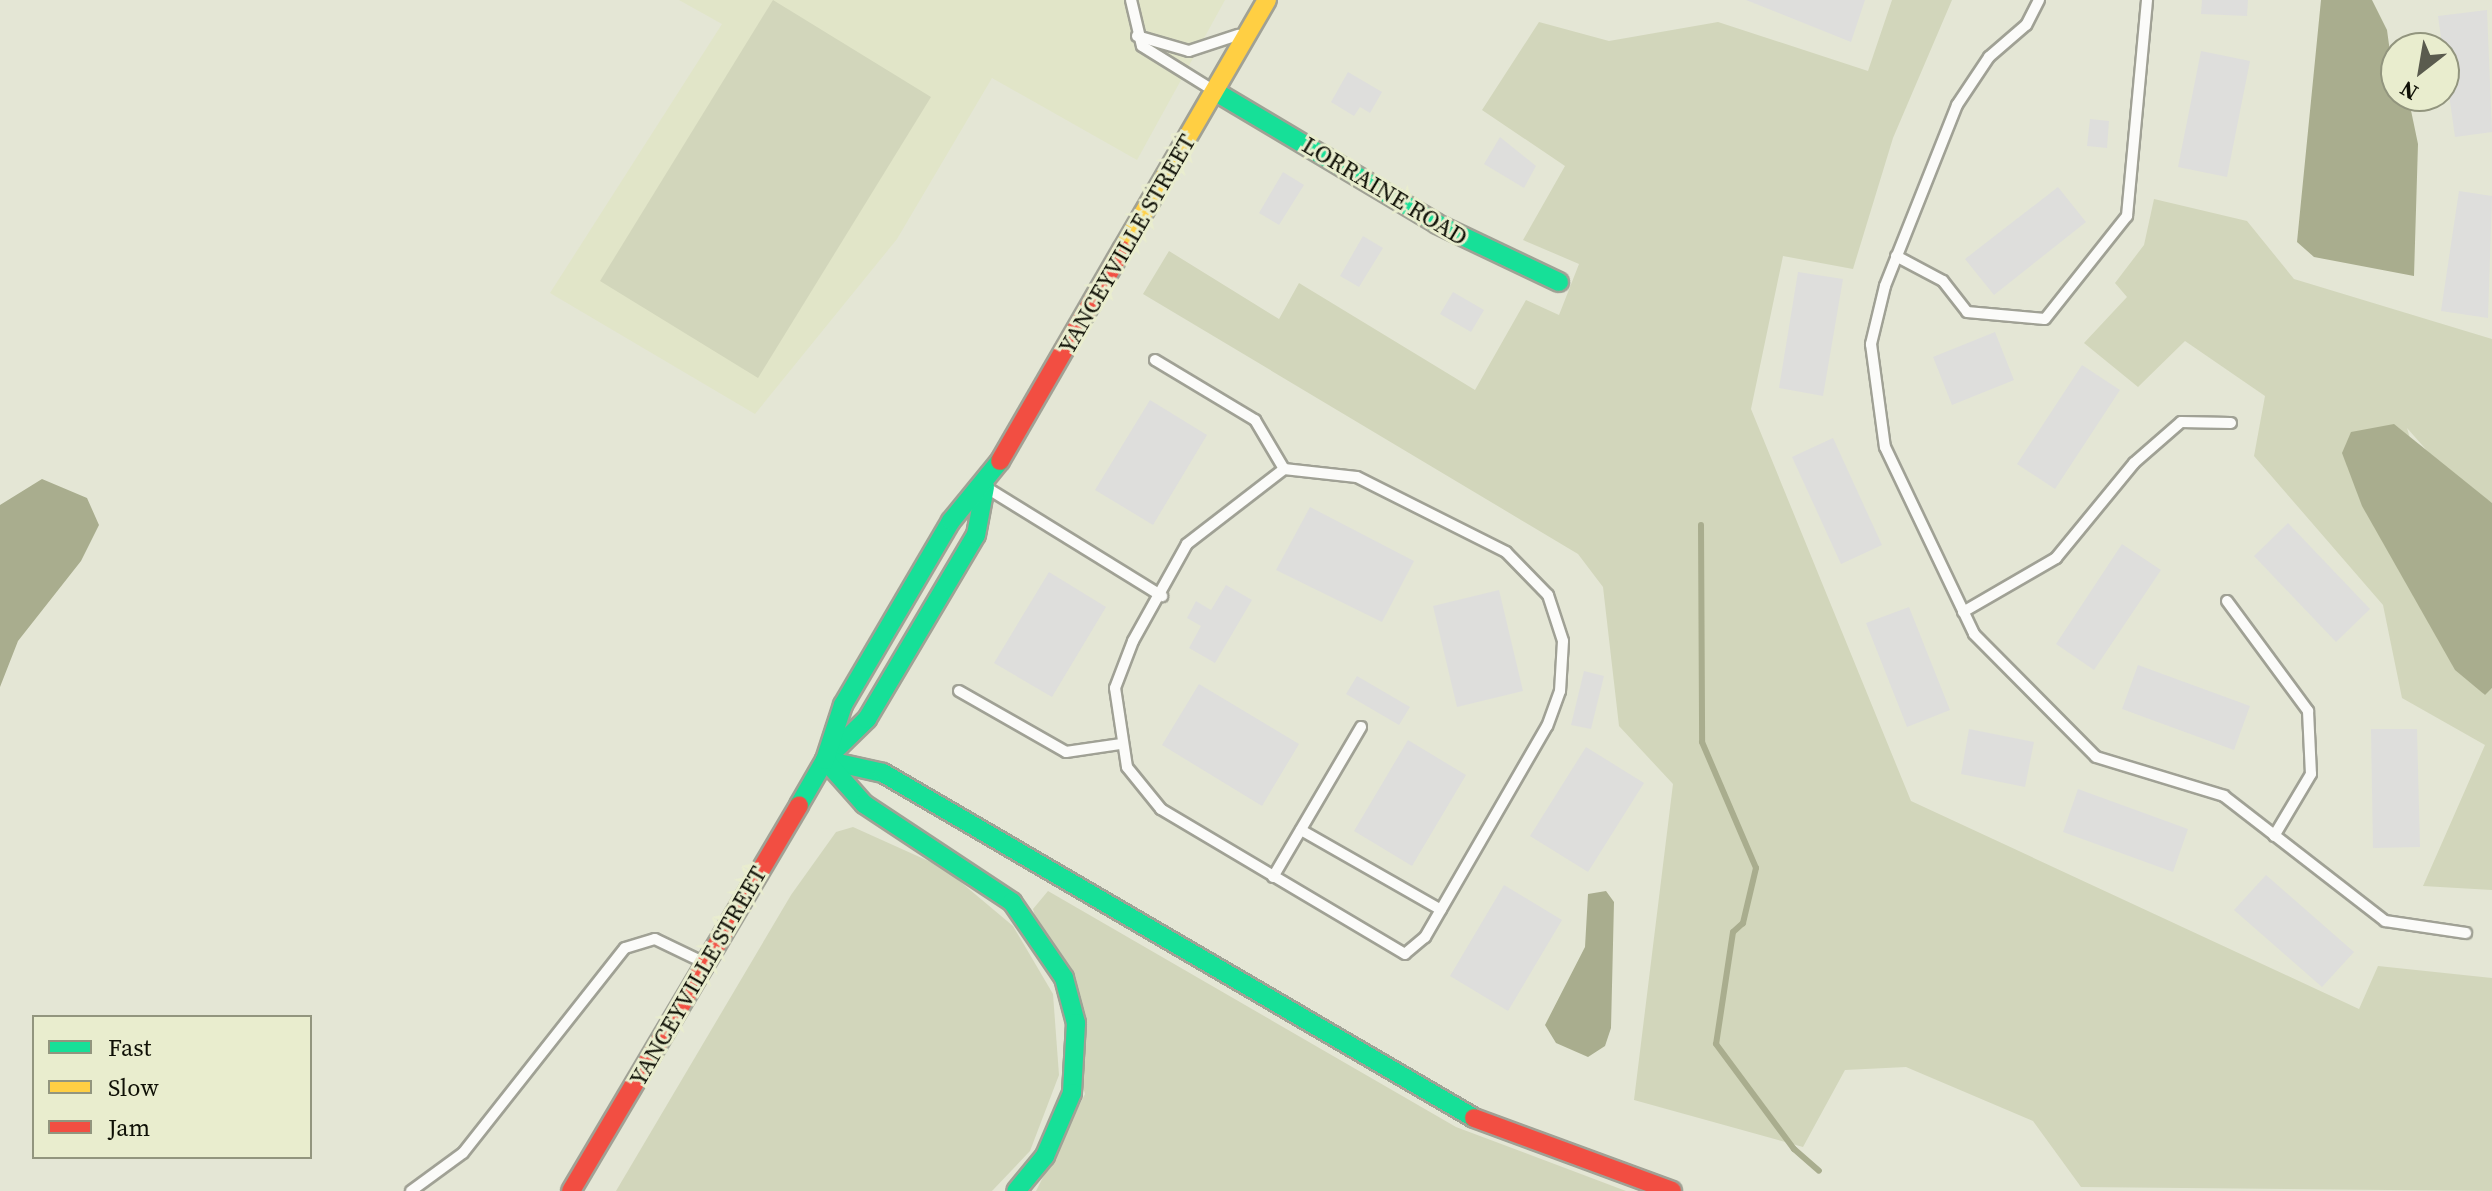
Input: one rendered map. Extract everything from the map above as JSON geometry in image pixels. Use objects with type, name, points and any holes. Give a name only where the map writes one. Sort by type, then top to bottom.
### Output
[{"type":"main road","name":"YANCEYVILLE STREET","points":[[571,1191],[825,760],[843,705],[951,521],[985,487],[1267,0]]},
{"type":"main road","name":"LORRAINE ROAD","points":[[1216,92],[1437,224],[1559,282]]},
{"type":"main road","name":"YANCEYVILLE STREET","points":[[825,760],[867,719],[976,535],[985,487]]},
{"type":"main road","points":[[825,760],[864,804],[1012,902],[1064,978],[1076,1023],[1072,1093],[1051,1146],[1016,1191]]},
{"type":"main road","points":[[825,760],[883,773],[1433,1099],[1537,1146],[1672,1191]]},
{"type":"lane","points":[[1131,0],[1135,35],[1151,55],[1216,92]]},
{"type":"lane","points":[[2039,0],[2026,25],[1989,57],[1957,105],[1896,256],[1871,344],[1885,447],[1974,634],[2096,757],[2224,796],[2385,921],[2466,933]]},
{"type":"lane","points":[[1896,256],[1943,281],[1967,312],[2045,319],[2127,216],[2147,0]]},
{"type":"lane","points":[[1135,35],[1189,51],[1252,28]]},
{"type":"lane","points":[[1155,360],[1255,420],[1284,469]]},
{"type":"lane","points":[[1963,612],[2056,558],[2134,463],[2181,422],[2231,423]]},
{"type":"lane","points":[[1284,469],[1357,477],[1421,503],[1506,552],[1548,595],[1563,641],[1560,691],[1441,910],[1405,954],[1161,809],[1127,767],[1121,744],[1115,688],[1187,544],[1284,469]]},
{"type":"lane","points":[[985,487],[1162,596]]},
{"type":"lane","points":[[2227,601],[2308,711],[2311,774],[2274,836]]},
{"type":"lane","points":[[959,691],[1066,752],[1121,744]]},
{"type":"lane","points":[[1273,877],[1361,727]]},
{"type":"lane","points":[[1301,830],[1441,910]]},
{"type":"lane","points":[[411,1191],[463,1153],[625,948],[655,939],[705,963]]},
{"type":"shaded area","points":[[679,0],[1225,0],[1137,160],[992,78],[897,239],[755,414],[550,293],[722,24]]},
{"type":"shaded area","points":[[773,0],[931,97],[758,378],[600,281]]},
{"type":"shaded area","points":[[1892,0],[1952,0],[1893,138],[1853,269],[1783,256],[1751,409],[1911,801],[2359,1009],[2378,966],[2492,978],[2492,1191],[2081,1187],[2033,1121],[1906,1067],[1845,1070],[1803,1147],[1634,1100],[1673,784],[1619,726],[1603,587],[1578,554],[1143,294],[1169,251],[1279,319],[1299,283],[1475,390],[1526,300],[1559,315],[1579,264],[1523,240],[1565,166],[1482,110],[1539,22],[1609,41],[1718,22],[1868,71]]},
{"type":"shaded area","points":[[2321,0],[2372,0],[2387,32],[2380,32],[2380,112],[2411,112],[2418,144],[2414,276],[2314,257],[2297,242]]},
{"type":"shaded area","points":[[2154,199],[2247,221],[2294,279],[2492,339],[2492,503],[2445,471],[2407,428],[2484,695],[2492,688],[2492,890],[2423,886],[2485,745],[2402,698],[2383,605],[2254,456],[2265,396],[2185,341],[2138,387],[2084,343],[2127,297],[2115,283],[2144,245]]},
{"type":"shaded area","points":[[2394,424],[2492,503],[2492,688],[2485,695],[2455,670],[2362,506],[2342,453],[2351,432]]},
{"type":"shaded area","points":[[42,479],[87,498],[99,525],[81,561],[18,641],[0,687],[0,505]]},
{"type":"shaded area","points":[[853,827],[944,868],[1013,926],[1053,994],[1059,1075],[1030,1151],[992,1191],[616,1191],[791,895],[836,832]]},
{"type":"shaded area","points":[[1048,891],[1456,1127],[1626,1191],[1036,1191],[1085,1094],[1033,909]]},
{"type":"shaded area","points":[[1606,891],[1614,902],[1611,1028],[1605,1046],[1588,1057],[1556,1043],[1545,1025],[1585,947],[1588,894]]},
{"type":"building","points":[[1746,0],[1865,0],[1851,42]]},
{"type":"building","points":[[2202,0],[2248,0],[2247,16],[2201,14]]},
{"type":"building","points":[[2487,10],[2492,132],[2455,137],[2451,112],[2460,112],[2460,32],[2440,32],[2438,16]]},
{"type":"building","points":[[2201,51],[2250,61],[2227,177],[2178,167]]},
{"type":"building","points":[[1348,72],[1382,92],[1370,113],[1360,107],[1354,116],[1331,102]]},
{"type":"building","points":[[2090,119],[2109,121],[2107,148],[2087,146]]},
{"type":"building","points":[[1500,137],[1536,166],[1524,188],[1484,164]]},
{"type":"building","points":[[1283,172],[1304,185],[1279,225],[1259,213]]},
{"type":"building","points":[[2058,187],[2086,222],[1994,295],[1965,259]]},
{"type":"building","points":[[2459,191],[2492,196],[2488,318],[2441,311]]},
{"type":"building","points":[[1363,236],[1383,248],[1359,287],[1340,276]]},
{"type":"building","points":[[1798,272],[1843,279],[1823,396],[1779,388]]},
{"type":"building","points":[[1453,292],[1484,310],[1471,332],[1440,314]]},
{"type":"building","points":[[1995,332],[2014,380],[1952,405],[1933,357]]},
{"type":"building","points":[[2082,365],[2120,390],[2055,489],[2017,464]]},
{"type":"building","points":[[1150,400],[1207,435],[1153,525],[1095,490]]},
{"type":"building","points":[[1833,438],[1882,545],[1841,564],[1792,457]]},
{"type":"building","points":[[1310,507],[1414,561],[1382,622],[1276,570]]},
{"type":"building","points":[[2288,523],[2370,609],[2336,642],[2254,556]]},
{"type":"building","points":[[2122,544],[2161,570],[2094,670],[2056,644]]},
{"type":"building","points":[[1049,572],[1106,607],[1052,697],[994,663]]},
{"type":"building","points":[[1226,585],[1252,600],[1215,663],[1189,648],[1201,626],[1187,618],[1196,601],[1211,610]]},
{"type":"building","points":[[1499,590],[1523,691],[1457,707],[1433,606]]},
{"type":"building","points":[[1909,607],[1950,710],[1907,727],[1866,623]]},
{"type":"building","points":[[2138,665],[2250,706],[2234,750],[2122,709]]},
{"type":"building","points":[[1584,671],[1604,676],[1591,729],[1571,725]]},
{"type":"building","points":[[1357,676],[1410,707],[1399,725],[1346,694]]},
{"type":"building","points":[[1199,684],[1299,744],[1262,806],[1162,745]]},
{"type":"building","points":[[1969,729],[2034,742],[2025,787],[1961,774]]},
{"type":"building","points":[[2371,729],[2417,729],[2420,847],[2373,848]]},
{"type":"building","points":[[1408,740],[1466,775],[1412,866],[1354,831]]},
{"type":"building","points":[[1586,747],[1644,783],[1588,872],[1530,836]]},
{"type":"building","points":[[2078,789],[2188,829],[2173,872],[2063,832]]},
{"type":"building","points":[[2266,875],[2354,952],[2322,987],[2234,910]]},
{"type":"building","points":[[1504,885],[1562,920],[1508,1011],[1450,976]]},
{"type":"waterway","points":[[1701,525],[1702,742],[1756,868],[1743,923],[1733,932],[1716,1044],[1794,1149],[1819,1171]]},
{"type":"traffic: fast","points":[[1216,92],[1437,224],[1559,282]]},
{"type":"traffic: fast","points":[[799,805],[825,760],[843,705],[951,521],[1000,461]]},
{"type":"traffic: fast","points":[[829,756],[867,719],[976,535],[985,487]]},
{"type":"traffic: fast","points":[[825,760],[883,773],[1474,1118]]},
{"type":"traffic: fast","points":[[825,760],[864,804],[1012,902],[1064,978],[1076,1023],[1072,1093],[1045,1156],[1016,1191]]},
{"type":"traffic: slow","points":[[1122,250],[1267,0]]},
{"type":"traffic: jam","points":[[1000,461],[1122,250]]},
{"type":"traffic: jam","points":[[571,1191],[799,805]]},
{"type":"traffic: jam","points":[[1474,1118],[1672,1191]]}]
